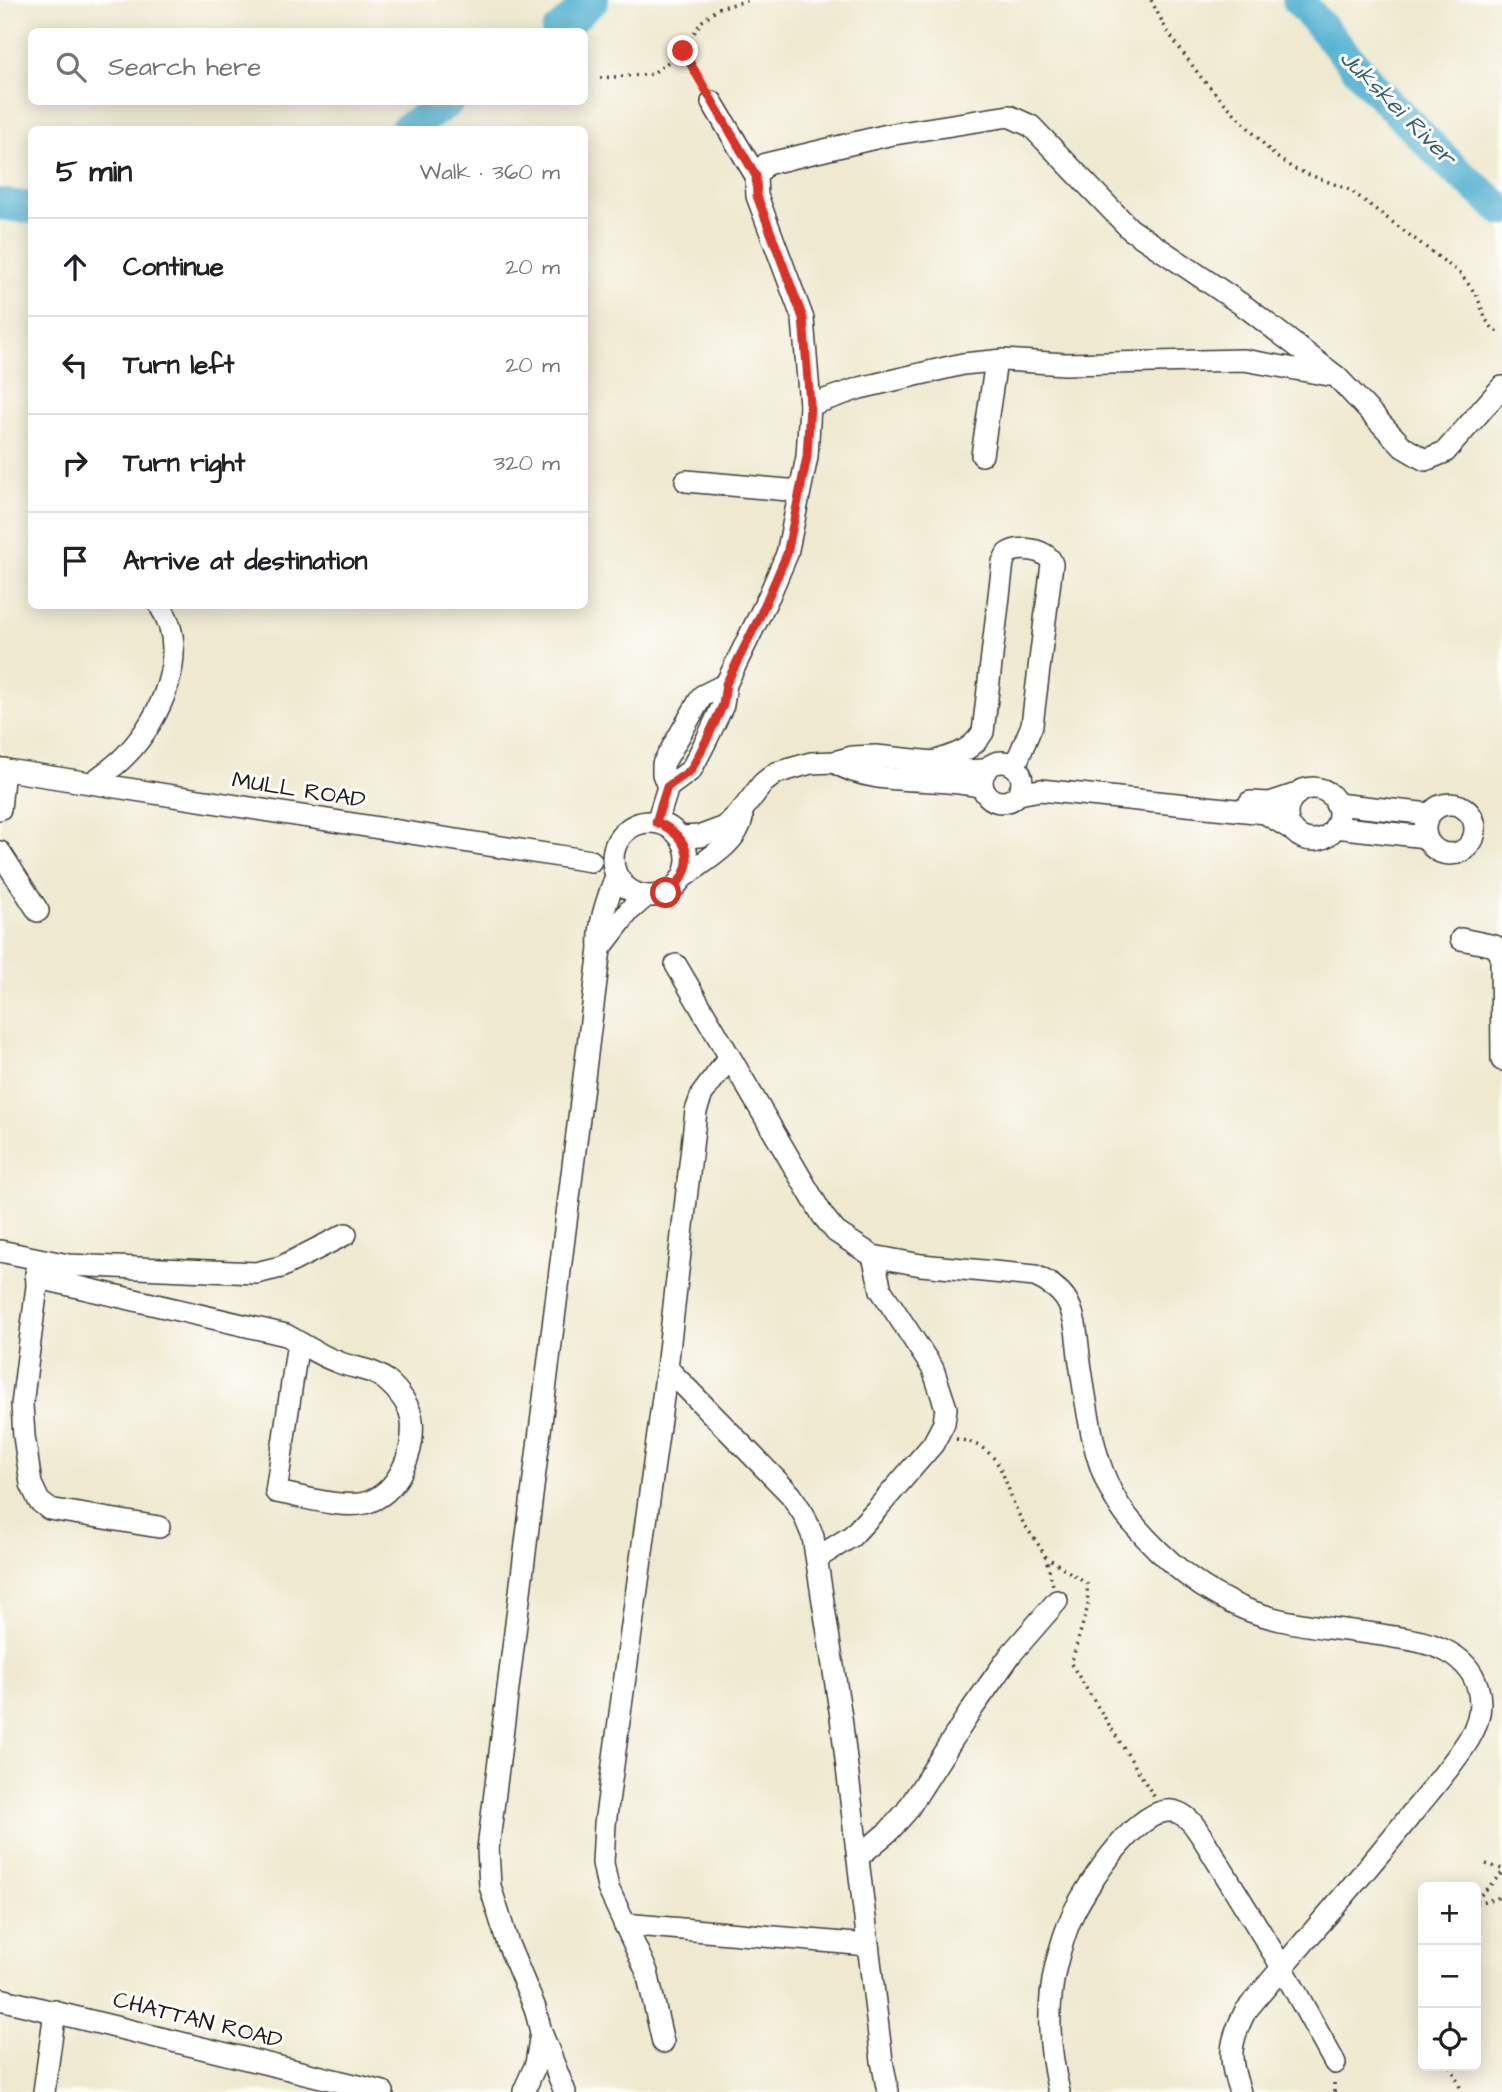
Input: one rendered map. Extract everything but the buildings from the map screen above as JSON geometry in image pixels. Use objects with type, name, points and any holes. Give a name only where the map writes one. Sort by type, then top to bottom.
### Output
[{"type":"street","points":[[656,822],[667,787],[691,770],[723,705],[726,684],[787,554],[807,457],[810,405],[803,318],[757,196],[756,176],[712,102]]},
{"type":"street","points":[[756,176],[766,164],[888,135],[1009,116],[1031,126],[1130,229],[1247,307],[1337,377],[1403,447],[1425,460],[1445,452],[1502,387]]},
{"type":"street","points":[[810,405],[860,388],[963,364],[996,361],[1065,364],[1244,360],[1285,365],[1337,377]]},
{"type":"street","points":[[982,455],[996,361]]},
{"type":"street","points":[[686,481],[799,491]]},
{"type":"street","points":[[1016,550],[1044,553],[1052,564],[1032,725],[1019,779],[1010,801],[999,802],[988,797],[985,775],[983,732],[1005,557],[1016,550]]},
{"type":"street","points":[[92,783],[126,755],[147,728],[170,683],[175,648],[161,609]]},
{"type":"street","points":[[933,762],[967,750],[977,742],[983,732]]},
{"type":"street","points":[[680,837],[701,836],[725,827],[763,783],[776,773],[811,763],[834,762],[852,757],[876,757],[933,762],[952,770],[985,775]]},
{"type":"street","points":[[834,762],[848,771],[873,776],[955,781],[985,775],[1001,762],[1019,779],[1040,790],[1265,813],[1304,838],[1317,840],[1329,834],[1338,817],[1336,804],[1328,793],[1316,789],[1264,804],[1019,779]]},
{"type":"street","points":[[0,809],[2,769]]},
{"type":"street","name":"MULL ROAD","points":[[2,769],[591,861]]},
{"type":"street","points":[[1293,830],[1287,812],[1297,794]]},
{"type":"street","points":[[1336,804],[1430,814]]},
{"type":"street","points":[[1443,805],[1460,806],[1472,816],[1475,832],[1469,846],[1454,854],[1438,852],[1426,837],[1425,824],[1430,814],[1443,805]]},
{"type":"street","points":[[682,878],[687,858],[680,837],[670,828],[656,822],[645,822],[633,826],[616,842],[612,865],[623,886],[645,897],[666,893],[731,839],[740,828],[743,809]]},
{"type":"street","points":[[1335,827],[1426,837]]},
{"type":"street","points":[[0,852],[38,911]]},
{"type":"street","points":[[565,2092],[541,2032],[535,2008],[508,1944],[490,1886],[488,1849],[600,949],[599,934],[602,915],[616,876]]},
{"type":"street","points":[[600,949],[629,911],[645,897]]},
{"type":"street","points":[[1461,939],[1495,946],[1501,955],[1502,1060]]},
{"type":"street","points":[[676,965],[729,1058],[836,1232],[873,1256],[921,1265],[1035,1276],[1048,1282],[1067,1299],[1074,1319],[1092,1438],[1109,1485],[1128,1517],[1150,1543],[1178,1568],[1212,1592],[1244,1609],[1277,1620],[1419,1641],[1443,1649],[1462,1663],[1476,1681],[1481,1697],[1479,1717],[1469,1738],[1396,1834],[1245,2012],[1233,2035],[1230,2054],[1232,2071],[1240,2092]]},
{"type":"street","points":[[663,2042],[647,1972],[614,1905],[605,1876],[605,1824],[667,1368],[696,1111],[702,1094],[729,1058]]},
{"type":"street","points":[[36,1267],[68,1265],[257,1273],[281,1267],[346,1234]]},
{"type":"street","points":[[0,1251],[36,1267],[48,1280],[286,1335],[337,1362],[372,1371],[387,1380],[402,1398],[412,1419],[410,1451],[402,1472],[377,1498],[364,1503],[342,1504],[276,1492],[298,1342]]},
{"type":"street","points":[[817,1558],[852,1536],[900,1482],[937,1436],[944,1423],[946,1408],[933,1369],[881,1290],[873,1256]]},
{"type":"street","points":[[36,1267],[37,1286],[22,1405],[28,1468],[31,1484],[39,1501],[49,1509],[159,1527]]},
{"type":"street","points":[[667,1368],[791,1495],[808,1526],[817,1558],[841,1717],[888,2092]]},
{"type":"street","points":[[858,1857],[889,1831],[906,1812],[1011,1654],[1057,1601]]},
{"type":"street","points":[[1059,2092],[1051,2055],[1048,2020],[1056,1966],[1072,1914],[1104,1864],[1129,1833],[1148,1818],[1164,1811],[1177,1812],[1190,1821],[1282,1967],[1335,2063]]},
{"type":"street","points":[[624,1924],[868,1945]]},
{"type":"street","name":"CHATTAN ROAD","points":[[0,1999],[383,2092]]},
{"type":"street","points":[[44,2092],[55,2011]]},
{"type":"street","points":[[523,2091],[536,2064],[541,2032]]},
{"type":"street","points":[[523,2091],[544,2086],[565,2092]]},
{"type":"path","points":[[600,78],[652,74],[683,51],[701,22],[718,8],[751,0]]},
{"type":"path","points":[[1151,0],[1167,31],[1203,80],[1275,156],[1294,169],[1350,190],[1461,274],[1477,296],[1486,320],[1495,331],[1502,332]]},
{"type":"path","points":[[683,51],[712,102]]},
{"type":"path","points":[[937,1436],[976,1442],[995,1460],[1008,1484],[1019,1515],[1045,1556],[1057,1601]]},
{"type":"path","points":[[1045,1556],[1087,1584],[1088,1605],[1071,1664],[1164,1811]]},
{"type":"path","points":[[1481,1896],[1502,1871],[1486,1864]]},
{"type":"path","points":[[1481,1901],[1502,1897]]},
{"type":"path","points":[[1453,2071],[1462,2092]]},
{"type":"waterway","name":"Jukskei River","points":[[562,28],[593,0]]},
{"type":"waterway","name":"Jukskei River","points":[[1298,0],[1376,90],[1451,166],[1502,210]]},
{"type":"waterway","name":"Jukskei River","points":[[411,126],[443,105]]},
{"type":"waterway","name":"Jukskei River","points":[[0,204],[28,208]]},
{"type":"route","points":[[666,893],[682,878],[687,858],[680,837],[670,828],[656,822],[667,787],[682,779],[691,770],[707,739],[723,705],[726,684],[787,554],[807,457],[810,405],[803,318],[757,196],[756,176],[683,51]]}]
